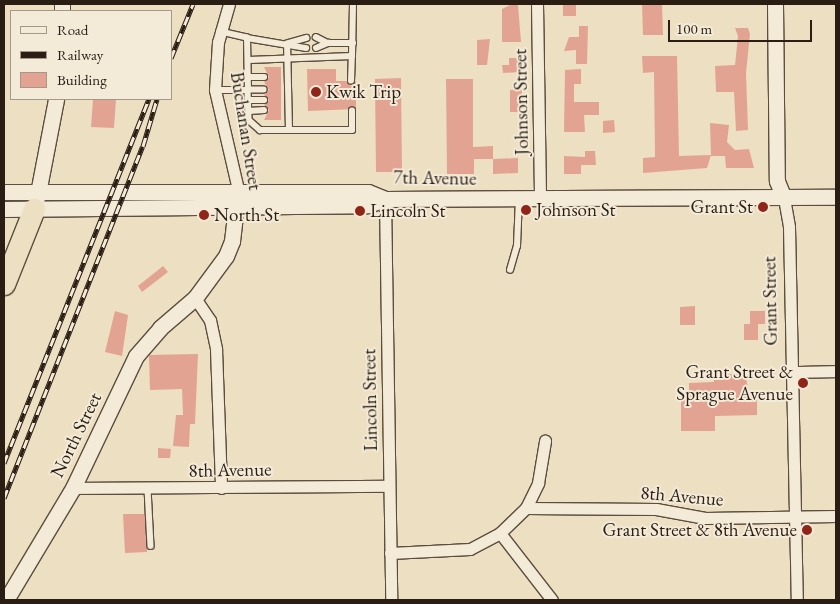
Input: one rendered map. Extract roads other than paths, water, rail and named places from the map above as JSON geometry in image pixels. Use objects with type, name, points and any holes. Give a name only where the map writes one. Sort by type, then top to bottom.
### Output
[{"type":"highway","points":[[5,284],[36,199]]},
{"type":"street","name":"Buchanan Street","points":[[195,298],[226,256],[237,208],[238,190],[215,90],[220,32],[228,4]]},
{"type":"street","name":"Johnson Street","points":[[537,4],[540,199]]},
{"type":"street","name":"Grant Street","points":[[774,4],[777,181],[784,198],[789,227],[797,600]]},
{"type":"street","points":[[36,199],[56,100]]},
{"type":"street","name":"7th Avenue","points":[[4,192],[36,199],[238,190],[368,192],[386,199],[836,197]]},
{"type":"street","points":[[4,209],[36,199],[237,208],[368,205],[386,199]]},
{"type":"street","name":"Lincoln Street","points":[[386,199],[391,600]]},
{"type":"street","points":[[195,298],[210,320],[216,349],[221,488]]},
{"type":"street","name":"North Street","points":[[6,600],[73,488],[136,356],[160,328],[195,298]]},
{"type":"street","points":[[792,372],[836,371]]},
{"type":"street","points":[[390,554],[470,549],[500,533],[526,508],[538,483],[545,441]]},
{"type":"street","name":"8th Avenue","points":[[73,488],[389,486]]},
{"type":"street","name":"8th Avenue","points":[[526,508],[656,509],[705,518],[836,516]]},
{"type":"street","points":[[500,533],[552,600]]},
{"type":"lane","points":[[351,81],[353,4]]},
{"type":"lane","points":[[220,32],[306,48]]},
{"type":"lane","points":[[316,37],[328,43]]},
{"type":"lane","points":[[247,38],[249,120],[260,130],[352,130],[352,111]]},
{"type":"lane","points":[[287,44],[306,38]]},
{"type":"lane","points":[[316,48],[328,43],[353,42]]},
{"type":"lane","points":[[287,44],[284,77],[288,100],[289,130]]},
{"type":"lane","points":[[248,60],[352,56]]},
{"type":"lane","points":[[248,77],[264,77]]},
{"type":"lane","points":[[215,90],[264,90]]},
{"type":"lane","points":[[248,100],[264,100]]},
{"type":"lane","points":[[281,100],[288,100]]},
{"type":"lane","points":[[249,111],[264,110]]},
{"type":"lane","points":[[281,110],[288,111]]},
{"type":"lane","points":[[510,270],[517,246],[519,199]]},
{"type":"lane","points":[[148,489],[151,546]]},
{"type":"railway","points":[[172,56],[193,4]]},
{"type":"railway","points":[[4,463],[149,100]]},
{"type":"railway","points":[[4,498],[143,146],[157,100]]},
{"type":"place","name":"Kwik Trip","points":[[316,92]]},
{"type":"place","name":"Grant St","points":[[763,207]]},
{"type":"place","name":"Johnson St","points":[[526,210]]},
{"type":"place","name":"Lincoln St","points":[[360,211]]},
{"type":"place","name":"North St","points":[[204,215]]},
{"type":"place","name":"Grant Street & Sprague Avenue","points":[[803,383]]},
{"type":"place","name":"Grant Street & 8th Avenue","points":[[807,530]]}]
